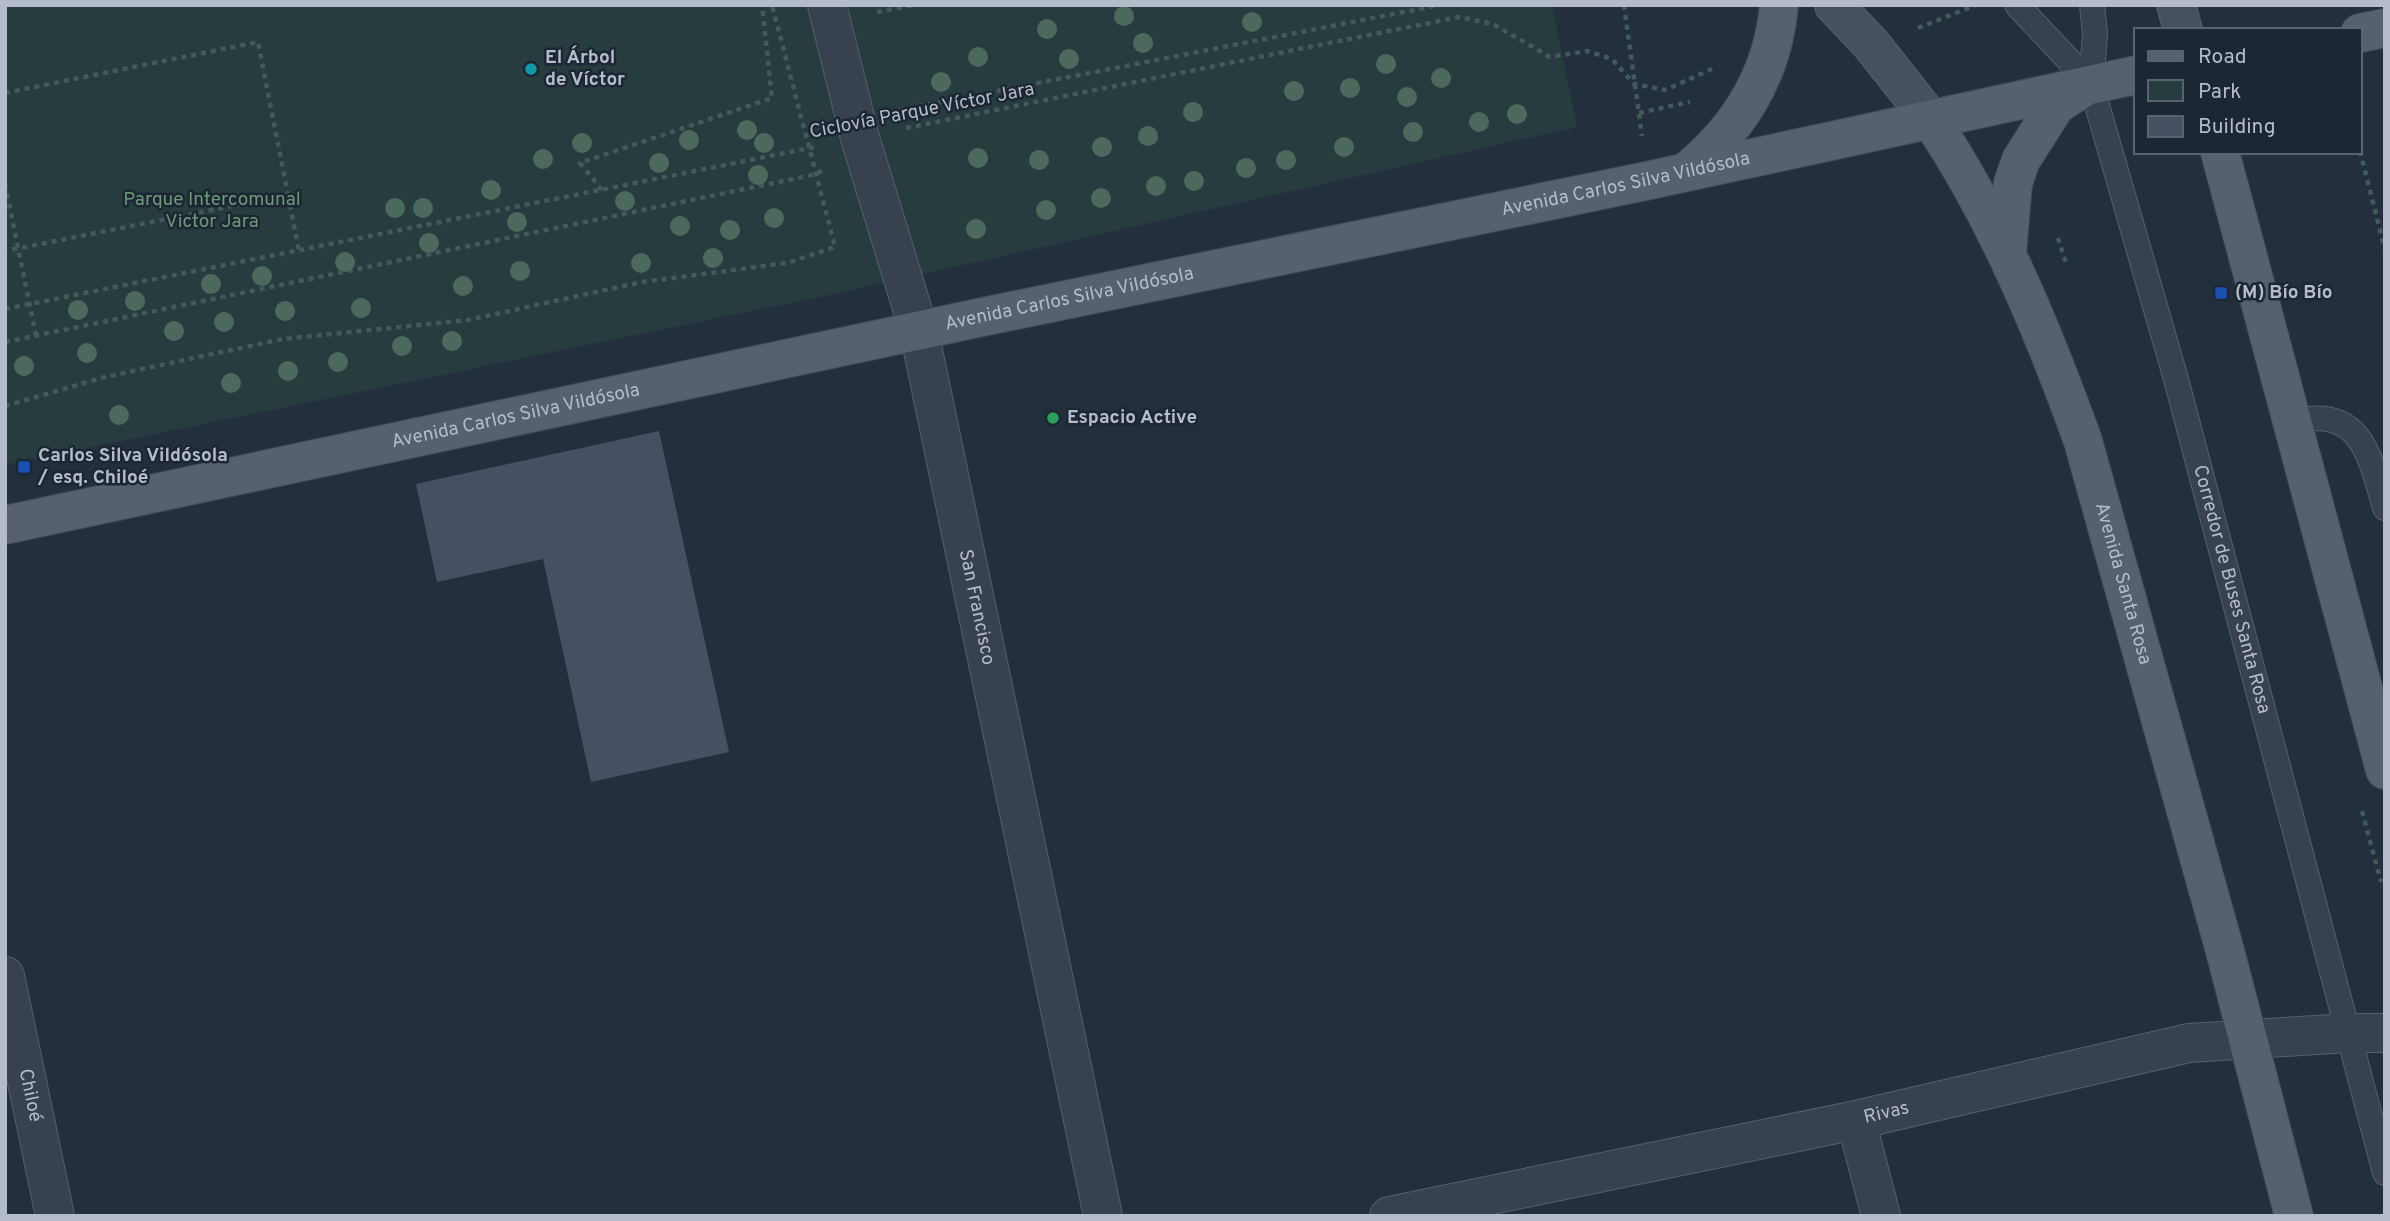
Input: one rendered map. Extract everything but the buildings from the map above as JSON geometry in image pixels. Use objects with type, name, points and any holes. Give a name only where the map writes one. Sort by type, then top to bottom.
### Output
[{"type":"main road","points":[[1686,172],[1709,154],[1745,109],[1767,64],[1778,25],[1779,5]]},
{"type":"main road","name":"Avenida Santa Rosa","points":[[1835,5],[1871,44],[1931,120],[1966,175],[2007,256],[2059,373],[2083,442],[2248,1038],[2294,1216]]},
{"type":"main road","points":[[2176,5],[2182,28]]},
{"type":"main road","points":[[2362,33],[2385,28]]},
{"type":"main road","name":"Avenida Carlos Silva Vildósola","points":[[5,525],[919,331],[1646,181],[2134,75]]},
{"type":"main road","points":[[2007,256],[2012,183],[2021,160],[2056,105],[2091,83]]},
{"type":"main road","points":[[2221,154],[2385,770]]},
{"type":"street","name":"San Francisco","points":[[827,5],[860,138],[919,331],[1103,1216]]},
{"type":"street","name":"Chiloé","points":[[5,976],[55,1216]]},
{"type":"street","name":"Rivas","points":[[1390,1216],[1856,1120],[2189,1043],[2367,1033]]},
{"type":"street","points":[[1856,1120],[1881,1216]]},
{"type":"lane","points":[[2017,5],[2091,83]]},
{"type":"lane","name":"Corredor de Buses Santa Rosa","points":[[2092,5],[2095,34],[2091,83],[2367,1033],[2385,1173]]},
{"type":"lane","points":[[2292,422],[2311,417],[2331,420],[2348,428],[2362,441],[2371,457],[2385,508]]},
{"type":"path","points":[[602,190],[580,163],[772,98],[762,5]]},
{"type":"path","points":[[5,406],[105,377],[283,339],[468,320],[642,282],[787,263],[835,247],[772,5]]},
{"type":"path","points":[[870,13],[915,5]]},
{"type":"path","points":[[5,342],[817,174],[860,138],[883,113],[1440,5]]},
{"type":"path","points":[[1624,5],[1646,181]]},
{"type":"path","name":"Ciclovía Parque Víctor Jara","points":[[5,309],[1459,17],[1493,24],[1550,57],[1587,51],[1612,60],[1634,84]]},
{"type":"path","points":[[5,93],[258,42],[299,251]]},
{"type":"path","points":[[1634,84],[1665,90],[1734,59],[1767,64]]},
{"type":"path","points":[[2361,154],[2385,250]]},
{"type":"path","points":[[5,184],[36,336]]},
{"type":"path","points":[[5,251],[288,195]]},
{"type":"green space","name":"Parque Intercomunal Victor Jara","points":[[5,5],[1552,5],[1577,127],[830,295],[5,465]]},
{"type":"place","name":"El Árbol de Víctor","points":[[531,69]]},
{"type":"place","name":"(M) Bío Bío","points":[[2221,293]]},
{"type":"place","name":"Espacio Active","points":[[1053,418]]},
{"type":"place","name":"Carlos Silva Vildósola / esq. Chiloé","points":[[24,467]]}]
